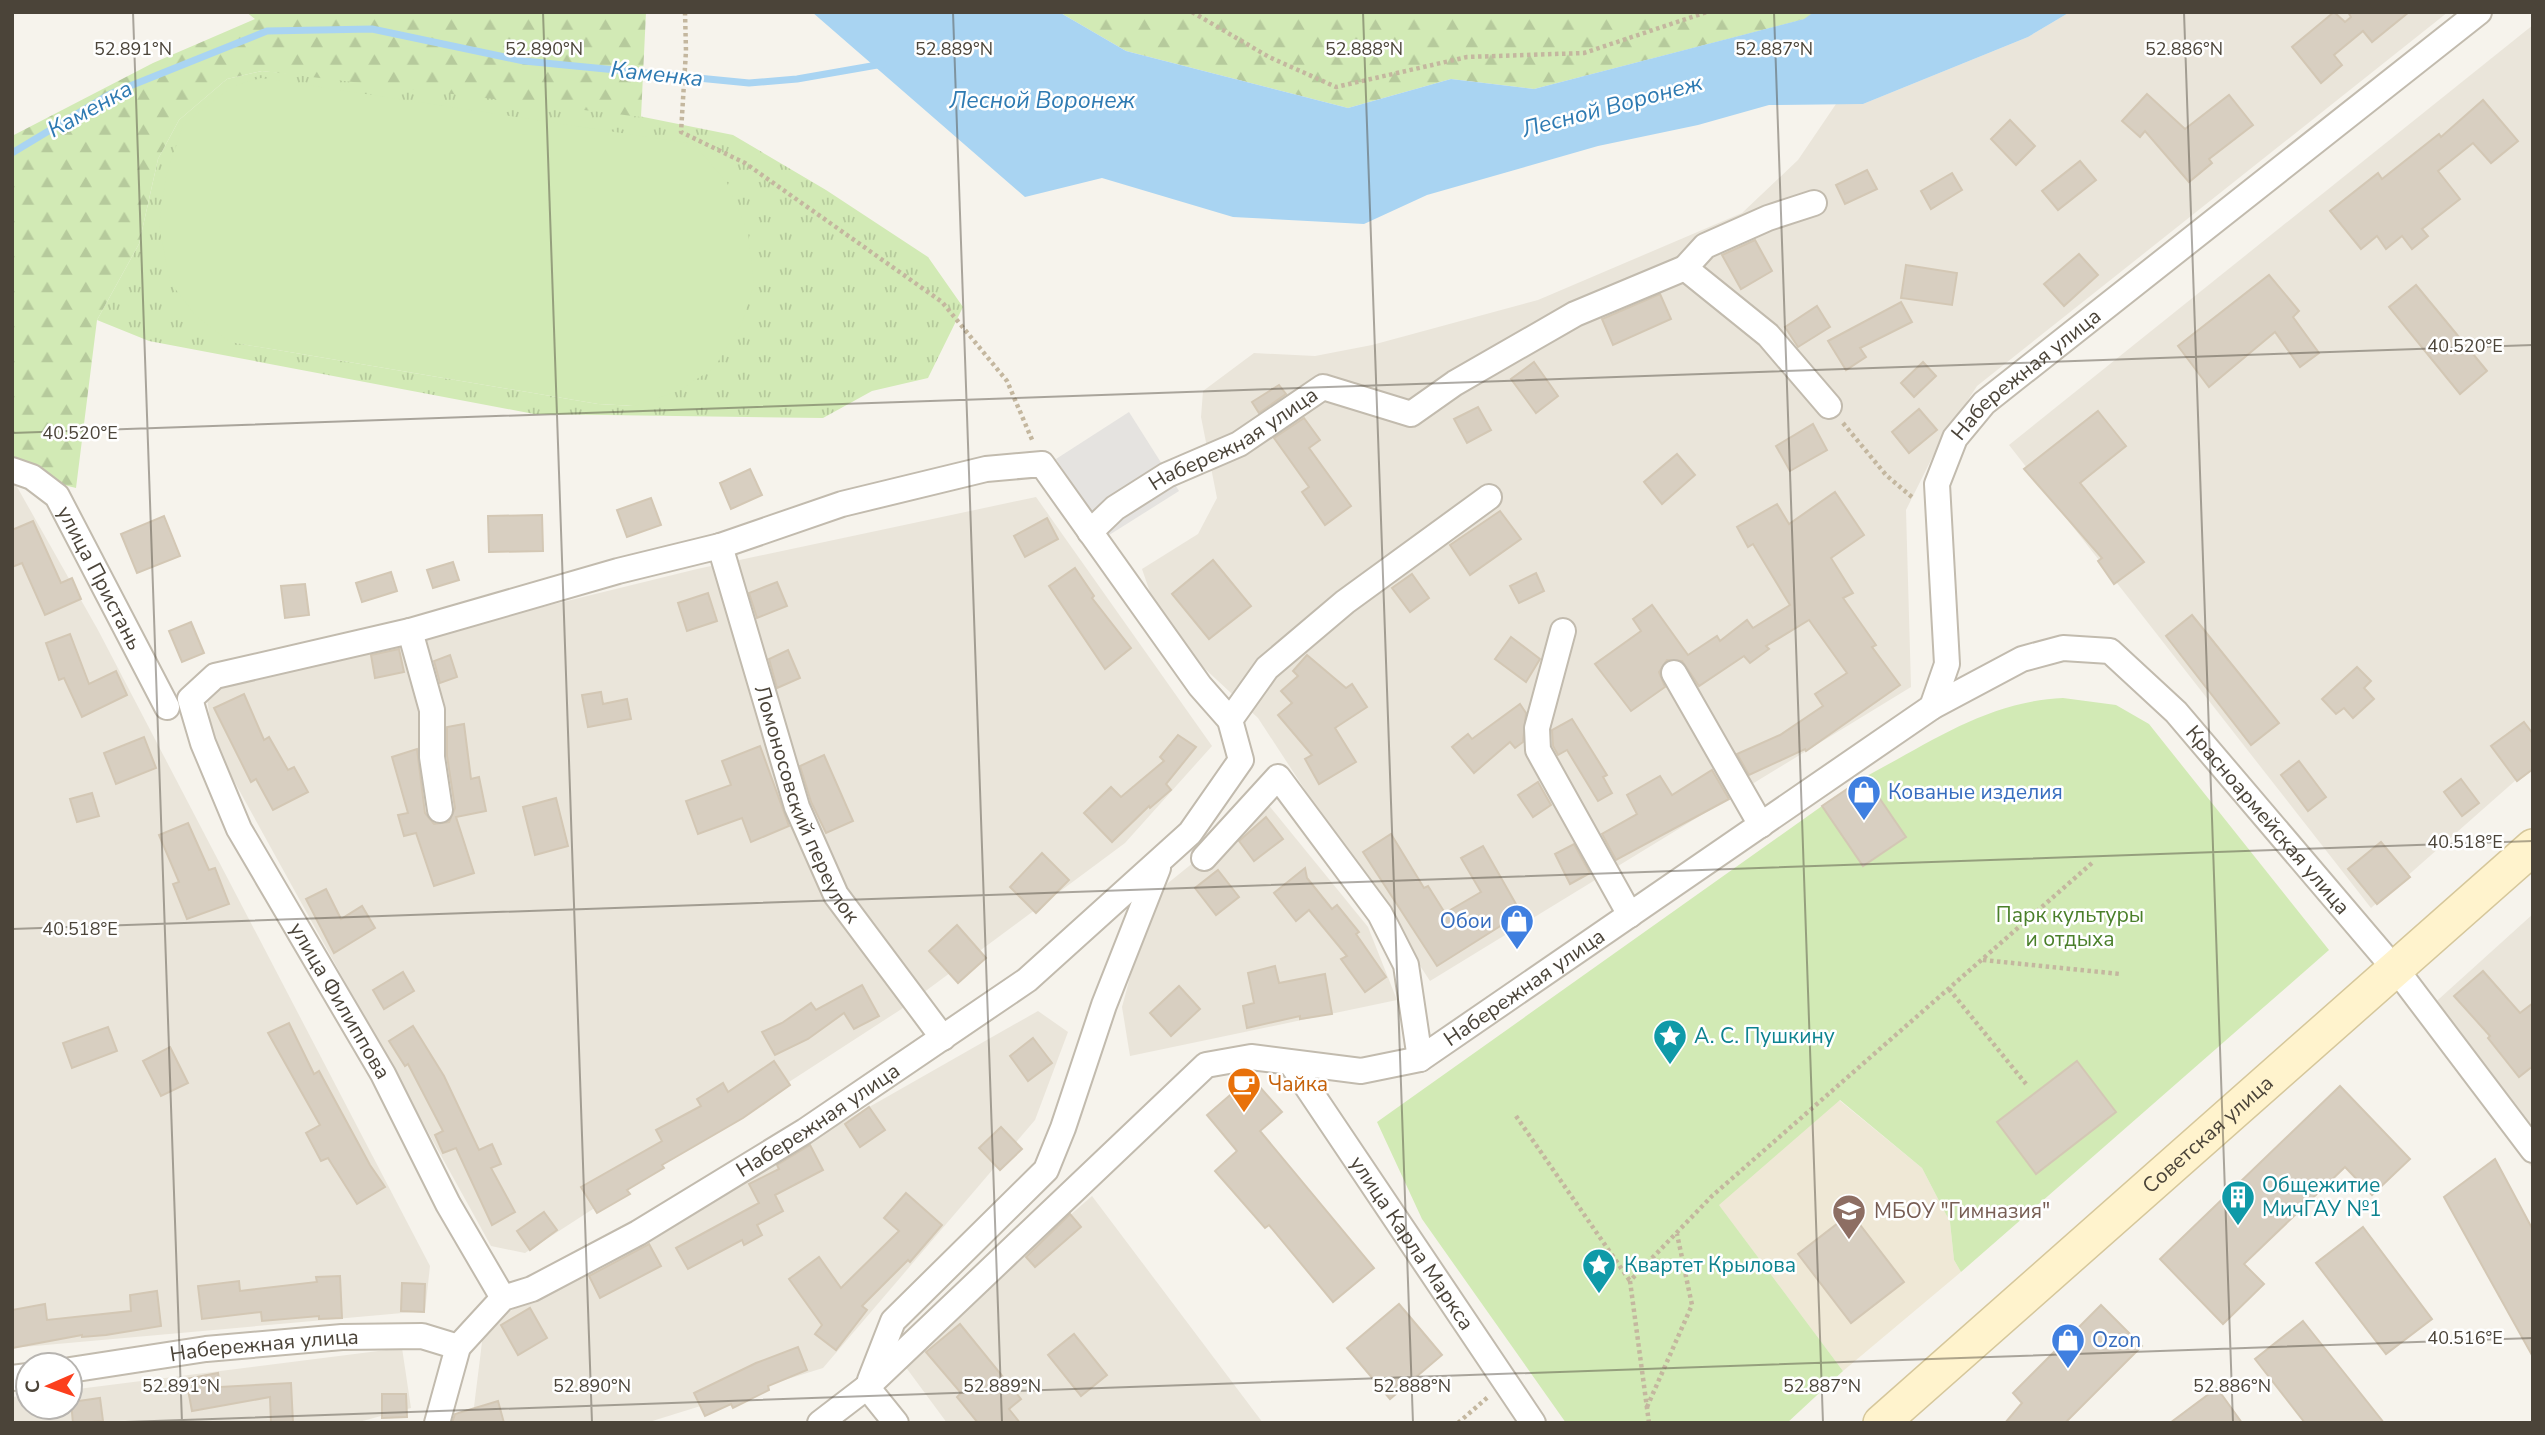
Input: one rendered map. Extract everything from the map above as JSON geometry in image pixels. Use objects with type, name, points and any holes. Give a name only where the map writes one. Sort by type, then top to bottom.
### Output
[{"type":"main road","name":"Советская улица","points":[[1881,1423],[2392,968],[2533,847]]},
{"type":"street","name":"Набережная улица","points":[[820,1423],[867,1387],[1206,1065],[1251,1057],[1361,1071],[1420,1059],[1932,707],[1947,664],[1937,484],[1955,438],[1984,403],[2479,12]]},
{"type":"street","name":"Набережная улица","points":[[1090,532],[1115,508],[1167,475],[1239,444],[1323,387],[1411,414],[1455,383],[1575,314],[1685,268],[1705,246],[1768,218],[1814,203]]},
{"type":"street","points":[[1685,268],[1768,335],[1829,406]]},
{"type":"street","name":"Набережная улица","points":[[437,1423],[458,1347],[503,1298],[532,1289],[638,1233],[805,1131],[1027,980],[1190,833],[1241,761],[1230,720],[1200,685],[1042,464]]},
{"type":"street","points":[[178,703],[215,676],[410,632],[604,575],[720,546],[842,504],[986,470],[1042,464]]},
{"type":"street","name":"улица Пристань","points":[[12,470],[33,477],[57,496],[178,703]]},
{"type":"street","points":[[1230,720],[1267,668],[1345,602],[1489,497]]},
{"type":"street","name":"Ломоносовский переулок","points":[[720,546],[797,807],[836,895],[943,1038]]},
{"type":"street","points":[[1563,631],[1537,728],[1538,750],[1630,915]]},
{"type":"street","points":[[410,632],[432,710],[432,757],[440,810]]},
{"type":"street","name":"Красноармейская улица","points":[[1932,707],[2022,659],[2063,648],[2110,650],[2176,712],[2392,968],[2533,1150]]},
{"type":"street","points":[[1674,673],[1761,825]]},
{"type":"street","name":"улица Филиппова","points":[[178,703],[203,743],[239,828],[383,1074],[447,1204],[503,1298]]},
{"type":"street","name":"Набережная улица","points":[[1204,858],[1278,777],[1381,914],[1406,965],[1420,1059]]},
{"type":"street","name":"Набережная улица","points":[[867,1387],[893,1321],[1046,1170],[1104,1006],[1160,862]]},
{"type":"street","name":"улица Карла Маркса","points":[[1291,1063],[1533,1423]]},
{"type":"street","name":"Набережная улица","points":[[84,1368],[206,1349],[342,1337],[422,1336],[458,1347]]},
{"type":"street","points":[[867,1387],[896,1423]]},
{"type":"path","points":[[685,12],[686,51],[681,132],[745,163],[942,302],[1007,381],[1042,464]]},
{"type":"path","points":[[1192,12],[1269,57],[1336,86],[1467,57],[1584,52],[1707,12]]},
{"type":"path","points":[[1829,406],[1886,475],[1939,520]]},
{"type":"path","points":[[1630,1281],[1712,1196],[2092,863]]},
{"type":"path","points":[[1982,959],[2120,974]]},
{"type":"path","points":[[1949,989],[2026,1084]]},
{"type":"path","points":[[1516,1116],[1630,1281],[1649,1423]]},
{"type":"path","points":[[1647,1408],[1692,1305],[1676,1233]]},
{"type":"path","points":[[1458,1423],[1505,1383]]},
{"type":"shaded area","points":[[2070,12],[2448,12],[1977,386],[1938,446],[1906,510],[1911,687],[1430,981],[1258,718],[1163,630],[1142,569],[1198,534],[1217,498],[1201,417],[1203,391],[1254,353],[1315,356],[1372,345],[1538,300],[1742,213],[1798,160],[1836,104],[1863,104],[2028,37]]},
{"type":"shaded area","points":[[2533,25],[2533,765],[2371,908],[2009,445]]},
{"type":"shaded area","points":[[1129,412],[1179,491],[1106,537],[1056,459]]},
{"type":"shaded area","points":[[12,478],[98,630],[430,1266],[425,1311],[12,1348]]},
{"type":"shaded area","points":[[1036,497],[1212,746],[1125,843],[900,1010],[525,1253],[491,1246],[213,743],[206,690],[697,569]]},
{"type":"shaded area","points":[[1267,803],[1368,927],[1397,1000],[1130,1056],[1122,1007],[1152,896]]},
{"type":"shaded area","points":[[2533,914],[2533,1169],[2418,1018]]},
{"type":"shaded area","points":[[1038,1011],[1068,1032],[1035,1120],[823,1368],[646,1423],[472,1423],[484,1326]]},
{"type":"shaded area","name":"МБОУ \"Гимназия\"","points":[[1839,1100],[1922,1168],[1950,1222],[1954,1260],[1961,1272],[1843,1371],[1718,1204]]},
{"type":"shaded area","points":[[1092,1196],[1263,1423],[947,1423],[902,1362]]},
{"type":"shaded area","points":[[402,1348],[411,1408],[355,1423],[12,1423],[14,1397],[14,1421],[84,1421],[84,1388]]},
{"type":"green space","points":[[246,12],[646,12],[641,117],[262,71],[227,79],[179,120],[158,159],[139,244],[97,320],[76,488],[12,472],[12,136],[153,63],[255,19]]},
{"type":"green space","points":[[1059,12],[1815,12],[1805,19],[1534,89],[1451,79],[1348,108],[1126,51]]},
{"type":"green space","points":[[262,71],[544,97],[733,135],[826,190],[928,257],[963,307],[928,378],[872,391],[823,418],[534,414],[149,341],[97,320],[139,244],[158,159],[179,120],[227,79]],"holes":[[[230,342],[635,406],[598,404]]]},
{"type":"green space","points":[[261,78],[694,144],[727,183],[748,232],[754,284],[742,323],[714,368],[678,391],[635,406],[598,404],[230,342],[196,316],[170,282],[159,226],[166,177],[183,125],[233,86]]},
{"type":"green space","name":"Парк культуры и отдыха","points":[[2063,698],[2116,705],[2149,724],[2329,950],[1961,1272],[1954,1260],[1950,1222],[1922,1168],[1840,1100],[1719,1205],[1843,1371],[1787,1423],[1566,1423],[1422,1219],[1377,1122],[1822,806],[1864,866],[1906,837],[1865,777],[1984,715],[2036,701]]},
{"type":"water","name":"Лесной Воронеж","points":[[812,12],[1059,12],[1126,51],[1348,108],[1451,79],[1534,89],[1804,19],[1814,12],[2070,12],[2028,37],[1863,104],[1769,105],[1698,125],[1598,146],[1427,195],[1364,224],[1233,217],[1102,178],[1025,197]]},
{"type":"building","points":[[2334,12],[2345,22],[2351,17],[2348,12],[2409,12],[2372,42],[2363,31],[2334,55],[2342,65],[2321,83],[2292,47]]},
{"type":"building","points":[[2147,94],[2185,129],[2229,95],[2253,125],[2209,159],[2212,163],[2189,182],[2145,131],[2140,137],[2122,121]]},
{"type":"building","points":[[2483,100],[2518,141],[2491,163],[2473,143],[2438,171],[2460,199],[2422,229],[2428,236],[2412,249],[2402,236],[2386,249],[2377,236],[2361,249],[2330,211],[2378,173],[2382,179],[2439,134],[2441,137]]},
{"type":"building","points":[[2010,120],[2035,146],[2016,165],[1991,139]]},
{"type":"building","points":[[2080,161],[2096,180],[2058,210],[2042,191]]},
{"type":"building","points":[[1867,170],[1877,189],[1845,204],[1836,185]]},
{"type":"building","points":[[1952,173],[1962,190],[1931,209],[1921,191]]},
{"type":"building","points":[[1755,240],[1772,271],[1741,289],[1722,255]]},
{"type":"building","points":[[2079,254],[2098,275],[2064,306],[2044,284]]},
{"type":"building","points":[[1906,265],[1957,273],[1952,305],[1901,298]]},
{"type":"building","points":[[2269,275],[2299,311],[2293,317],[2319,353],[2300,367],[2275,332],[2209,387],[2178,346]]},
{"type":"building","points":[[2416,285],[2487,371],[2460,394],[2389,307]]},
{"type":"building","points":[[1660,294],[1671,319],[1613,345],[1602,319]]},
{"type":"building","points":[[1901,302],[1912,322],[1860,348],[1866,357],[1846,370],[1828,341]]},
{"type":"building","points":[[1817,306],[1830,327],[1798,347],[1785,327]]},
{"type":"building","points":[[1534,362],[1558,396],[1536,413],[1511,379]]},
{"type":"building","points":[[1923,362],[1936,376],[1914,397],[1901,383]]},
{"type":"building","points":[[1279,385],[1286,394],[1259,413],[1252,402]]},
{"type":"building","points":[[1478,407],[1491,430],[1467,443],[1454,419]]},
{"type":"building","points":[[1919,409],[1937,430],[1909,453],[1892,432]]},
{"type":"building","points":[[2098,411],[2126,446],[2080,483],[2144,562],[2114,584],[2098,561],[2102,558],[2024,469]]},
{"type":"building","points":[[1304,418],[1320,440],[1309,448],[1351,506],[1325,525],[1302,492],[1309,487],[1274,438]]},
{"type":"building","points":[[1813,424],[1827,450],[1790,471],[1776,446]]},
{"type":"building","points":[[1677,454],[1695,475],[1662,504],[1644,482]]},
{"type":"building","points":[[750,469],[762,495],[731,509],[720,483]]},
{"type":"building","points":[[1835,492],[1864,535],[1831,558],[1853,593],[1843,598],[1876,645],[1872,647],[1900,685],[1806,751],[1805,749],[1749,775],[1737,754],[1780,735],[1823,706],[1815,694],[1847,673],[1809,620],[1766,646],[1769,649],[1750,663],[1744,656],[1699,686],[1682,661],[1667,660],[1659,672],[1665,687],[1631,711],[1595,664],[1641,631],[1633,619],[1652,605],[1688,655],[1717,636],[1720,641],[1747,620],[1753,628],[1790,605],[1753,544],[1748,547],[1737,527],[1777,504],[1789,524]]},
{"type":"building","points":[[651,498],[661,525],[627,537],[617,510]]},
{"type":"building","points":[[1500,511],[1521,539],[1470,575],[1450,545]]},
{"type":"building","points":[[542,515],[543,551],[489,552],[488,516]]},
{"type":"building","points":[[164,516],[180,556],[137,573],[121,534]]},
{"type":"building","points":[[1047,518],[1058,539],[1025,557],[1014,536]]},
{"type":"building","points":[[33,521],[61,583],[72,578],[81,599],[45,615],[22,563],[12,567],[12,530]]},
{"type":"building","points":[[1213,560],[1251,606],[1209,639],[1172,594]]},
{"type":"building","points":[[453,562],[459,580],[433,588],[427,570]]},
{"type":"building","points":[[1075,568],[1094,596],[1092,598],[1131,648],[1105,669],[1049,586]]},
{"type":"building","points":[[391,572],[397,591],[362,602],[356,583]]},
{"type":"building","points":[[1536,573],[1544,591],[1519,603],[1510,586]]},
{"type":"building","points":[[1412,574],[1429,598],[1410,612],[1392,588]]},
{"type":"building","points":[[777,582],[787,606],[757,618],[749,593]]},
{"type":"building","points":[[305,584],[309,615],[285,618],[281,586]]},
{"type":"building","points":[[708,593],[717,621],[687,631],[678,603]]},
{"type":"building","points":[[2192,615],[2279,723],[2251,745],[2166,636]]},
{"type":"building","points":[[191,622],[204,653],[182,662],[169,631]]},
{"type":"building","points":[[70,634],[89,684],[116,671],[127,695],[82,717],[64,678],[59,680],[46,643]]},
{"type":"building","points":[[1511,637],[1540,659],[1526,682],[1495,659]]},
{"type":"building","points":[[399,649],[404,672],[375,678],[371,655]]},
{"type":"building","points":[[788,650],[800,678],[777,688],[769,659]]},
{"type":"building","points":[[450,655],[457,677],[440,683],[434,661]]},
{"type":"building","points":[[1307,655],[1346,688],[1352,684],[1367,707],[1335,728],[1356,762],[1319,784],[1305,759],[1312,755],[1278,715],[1292,703],[1281,691],[1298,676],[1293,671]]},
{"type":"building","points":[[2357,667],[2371,681],[2364,688],[2374,699],[2353,718],[2344,708],[2336,714],[2322,699]]},
{"type":"building","points":[[601,692],[603,704],[627,699],[631,719],[588,727],[582,695]]},
{"type":"building","points":[[244,694],[264,740],[269,737],[288,770],[294,767],[308,792],[273,810],[256,779],[251,782],[214,708]]},
{"type":"building","points":[[1520,704],[1526,713],[1523,742],[1515,748],[1510,742],[1474,773],[1452,747],[1468,734],[1472,739]]},
{"type":"building","points":[[1572,719],[1607,775],[1603,777],[1612,793],[1598,801],[1567,750],[1558,755],[1553,746],[1552,730]]},
{"type":"building","points":[[2524,722],[2533,734],[2533,769],[2517,781],[2491,746]]},
{"type":"building","points":[[464,724],[471,779],[479,777],[486,811],[456,817],[474,873],[434,886],[416,833],[404,836],[398,815],[408,813],[392,757],[417,749],[425,813],[434,824],[449,822],[455,808],[447,756],[447,727]]},
{"type":"building","points":[[1178,735],[1196,747],[1166,784],[1171,790],[1150,808],[1149,806],[1112,842],[1084,813],[1111,787],[1121,797],[1164,761],[1160,757]]},
{"type":"building","points":[[144,737],[156,768],[116,784],[104,753]]},
{"type":"building","points":[[760,746],[789,826],[751,842],[742,818],[698,834],[686,801],[731,785],[722,761]]},
{"type":"building","points":[[824,755],[853,821],[826,833],[811,802],[800,766]]},
{"type":"building","points":[[2299,761],[2326,797],[2308,811],[2281,775]]},
{"type":"building","points":[[1712,770],[1729,799],[1616,860],[1602,834],[1637,814],[1627,795],[1660,776],[1672,795]]},
{"type":"building","name":"Кованые изделия","points":[[1865,777],[1906,837],[1863,866],[1822,806]]},
{"type":"building","points":[[2461,779],[2479,803],[2462,816],[2444,792]]},
{"type":"building","points":[[1538,782],[1551,805],[1533,817],[1518,795]]},
{"type":"building","points":[[92,793],[99,816],[77,822],[70,799]]},
{"type":"building","points":[[556,798],[568,846],[535,855],[523,807]]},
{"type":"building","points":[[1266,817],[1283,839],[1254,861],[1239,841]]},
{"type":"building","points":[[188,823],[209,870],[215,868],[229,904],[187,919],[173,884],[179,882],[159,835]]},
{"type":"building","points":[[1391,834],[1424,888],[1428,886],[1445,913],[1481,892],[1461,858],[1483,846],[1521,913],[1437,966],[1363,852]]},
{"type":"building","points":[[2381,842],[2410,877],[2377,904],[2348,869]]},
{"type":"building","points":[[1574,844],[1590,873],[1570,884],[1555,854]]},
{"type":"building","points":[[1042,853],[1069,880],[1036,913],[1010,887]]},
{"type":"building","points":[[1305,868],[1307,878],[1332,909],[1337,905],[1359,932],[1356,934],[1386,977],[1365,992],[1341,959],[1347,956],[1309,910],[1296,921],[1274,893]]},
{"type":"building","points":[[1218,870],[1239,897],[1216,915],[1195,888]]},
{"type":"building","points":[[326,889],[341,919],[362,906],[375,928],[334,953],[306,899]]},
{"type":"building","points":[[957,925],[986,958],[958,983],[929,951]]},
{"type":"building","points":[[1275,966],[1279,983],[1325,974],[1332,1014],[1300,1019],[1300,1016],[1247,1028],[1243,1006],[1254,1003],[1248,973]]},
{"type":"building","points":[[2483,971],[2520,1013],[2533,1003],[2533,1066],[2519,1077],[2488,1038],[2490,1036],[2454,996]]},
{"type":"building","points":[[403,972],[414,991],[384,1009],[373,990]]},
{"type":"building","points":[[862,985],[879,1016],[854,1029],[844,1013],[808,1039],[775,1055],[762,1032],[782,1023],[811,1003],[816,1010]]},
{"type":"building","points":[[1179,986],[1200,1009],[1171,1036],[1150,1013]]},
{"type":"building","points":[[289,1023],[314,1074],[319,1071],[370,1165],[385,1187],[357,1204],[328,1158],[321,1161],[306,1133],[320,1125],[268,1033]]},
{"type":"building","points":[[413,1026],[444,1076],[479,1150],[492,1144],[501,1164],[491,1168],[515,1212],[492,1225],[456,1148],[443,1153],[435,1135],[443,1131],[408,1064],[405,1066],[389,1041]]},
{"type":"building","points":[[108,1027],[117,1051],[72,1068],[63,1043]]},
{"type":"building","points":[[1033,1038],[1052,1063],[1028,1081],[1010,1056]]},
{"type":"building","points":[[170,1047],[188,1083],[161,1096],[143,1061]]},
{"type":"building","points":[[774,1061],[790,1085],[743,1118],[662,1165],[664,1168],[627,1190],[630,1194],[597,1213],[581,1187],[662,1141],[656,1130],[701,1106],[697,1099],[723,1083],[728,1092]]},
{"type":"building","points":[[2077,1061],[2116,1112],[2036,1174],[1997,1122]]},
{"type":"building","points":[[1251,1077],[1282,1112],[1260,1131],[1374,1268],[1333,1302],[1269,1225],[1265,1228],[1215,1171],[1237,1151],[1207,1115]]},
{"type":"building","name":"Общежитие МичГАУ №1","points":[[2340,1086],[2410,1159],[2372,1195],[2345,1167],[2244,1264],[2264,1284],[2223,1324],[2160,1259]]},
{"type":"building","points":[[869,1107],[885,1130],[860,1147],[845,1124]]},
{"type":"building","points":[[1001,1127],[1022,1149],[1000,1170],[979,1148]]},
{"type":"building","points":[[810,1145],[823,1170],[775,1195],[783,1211],[757,1225],[762,1235],[744,1245],[742,1240],[688,1269],[676,1248],[759,1203],[749,1184],[779,1169],[777,1165]]},
{"type":"building","points":[[2495,1159],[2533,1230],[2533,1357],[2444,1197]]},
{"type":"building","points":[[906,1193],[942,1225],[910,1262],[908,1260],[862,1306],[867,1310],[836,1350],[815,1334],[822,1325],[789,1279],[819,1257],[841,1288],[899,1231],[884,1218]]},
{"type":"building","points":[[544,1212],[557,1230],[530,1250],[517,1231]]},
{"type":"building","name":"МБОУ \"Гимназия\"","points":[[1851,1213],[1904,1282],[1851,1323],[1798,1254]]},
{"type":"building","points":[[1070,1214],[1081,1227],[1035,1267],[1026,1257]]},
{"type":"building","points":[[2363,1227],[2432,1319],[2386,1354],[2316,1263]]},
{"type":"building","points":[[649,1244],[661,1266],[600,1298],[589,1276]]},
{"type":"building","points":[[340,1276],[342,1318],[319,1319],[319,1316],[262,1321],[261,1312],[202,1319],[198,1286],[239,1281],[240,1291],[317,1282],[316,1277]]},
{"type":"building","points":[[402,1283],[425,1284],[424,1312],[401,1311]]},
{"type":"building","points":[[157,1291],[161,1326],[106,1335],[82,1335],[12,1348],[12,1310],[45,1304],[47,1320],[131,1311],[130,1295]]},
{"type":"building","points":[[1399,1304],[1442,1355],[1390,1399],[1347,1348]]},
{"type":"building","points":[[2101,1305],[2142,1346],[2065,1423],[2005,1423],[2022,1403],[2013,1393]]},
{"type":"building","points":[[530,1308],[547,1338],[518,1355],[501,1325]]},
{"type":"building","points":[[2303,1321],[2384,1423],[2305,1423],[2255,1359]]},
{"type":"building","points":[[960,1324],[1021,1399],[1009,1409],[1020,1423],[978,1423],[957,1397],[961,1393],[926,1352]]},
{"type":"building","points":[[1074,1334],[1107,1375],[1081,1396],[1048,1355]]},
{"type":"building","points":[[798,1347],[807,1370],[768,1386],[769,1390],[733,1408],[731,1404],[705,1416],[694,1393],[756,1363]]},
{"type":"building","points":[[218,1373],[220,1387],[291,1383],[293,1423],[271,1423],[270,1397],[192,1411],[186,1379]]},
{"type":"building","points":[[2217,1388],[2242,1423],[2170,1423]]},
{"type":"building","points":[[382,1394],[406,1394],[407,1417],[382,1418]]},
{"type":"building","points":[[100,1398],[103,1421],[73,1423],[84,1421],[84,1400]]},
{"type":"building","points":[[498,1401],[504,1423],[452,1423],[455,1414]]},
{"type":"waterway","name":"Каменка","points":[[12,153],[110,94],[267,31],[372,29],[524,61],[749,83],[797,79],[883,64]]},
{"type":"place","name":"Кованые изделия","points":[[1864,822]]},
{"type":"place","name":"Обои","points":[[1517,951]]},
{"type":"place","name":"А. С. Пушкину","points":[[1670,1066]]},
{"type":"place","name":"Чайка","points":[[1244,1114]]},
{"type":"place","name":"Общежитие МичГАУ №1","points":[[2238,1227]]},
{"type":"place","name":"МБОУ \"Гимназия\"","points":[[1849,1241]]},
{"type":"place","name":"Квартет Крылова","points":[[1599,1295]]},
{"type":"place","name":"Ozon","points":[[2068,1370]]}]
